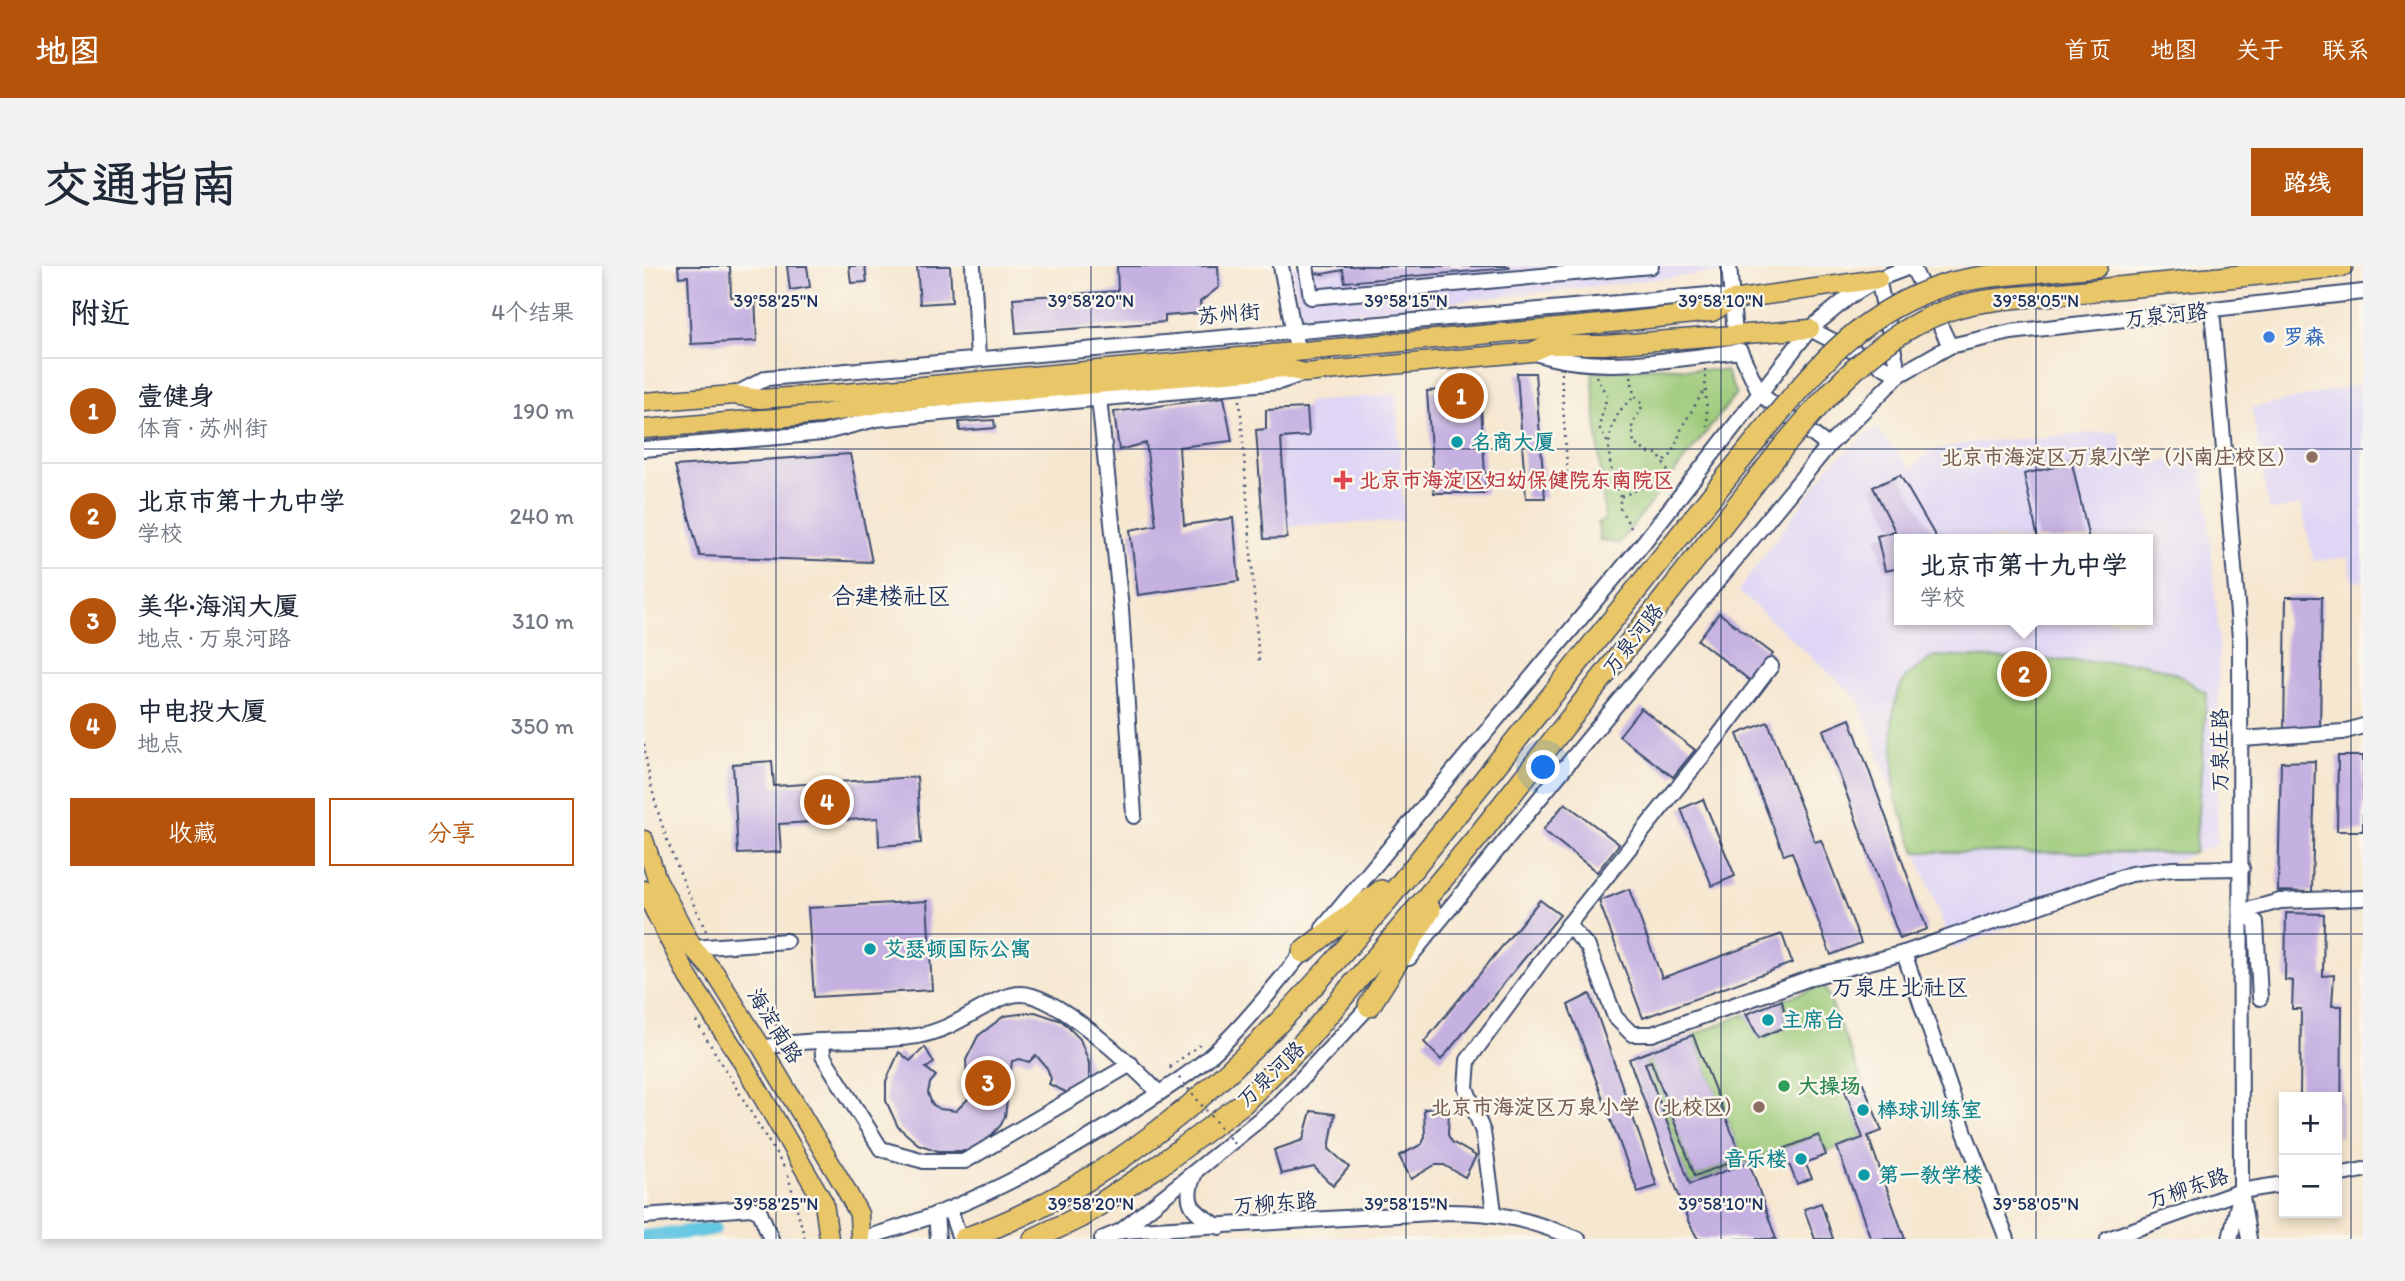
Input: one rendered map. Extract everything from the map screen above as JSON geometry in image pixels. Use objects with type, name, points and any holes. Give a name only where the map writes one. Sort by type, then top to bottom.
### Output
[{"type":"highway","name":"万泉河路","points":[[962,1239],[985,1232],[1068,1192],[1136,1146],[1217,1085],[1286,1016],[1416,864],[1763,432],[1835,348],[1891,309],[1956,283],[2097,266]]},
{"type":"highway","name":"万泉河路","points":[[1034,1239],[1080,1217],[1138,1180],[1242,1103],[1309,1037],[1476,839],[1783,447],[1860,362],[1927,320],[1974,303],[2343,266]]},
{"type":"highway","points":[[1369,1006],[1476,839]]},
{"type":"highway","points":[[1303,952],[1416,864]]},
{"type":"main road","name":"苏州街","points":[[644,402],[734,395],[760,400],[845,393],[1712,312],[1732,299],[1878,279]]},
{"type":"main road","points":[[644,429],[821,414],[897,401],[1285,368],[1305,373],[1532,352],[1547,345],[1737,342],[1810,329]]},
{"type":"main road","name":"海淀南路","points":[[644,840],[657,879],[693,947],[715,973],[762,1048],[859,1214],[860,1239]]},
{"type":"main road","points":[[644,890],[688,977],[740,1059],[824,1203],[829,1239]]},
{"type":"street","points":[[973,266],[978,359]]},
{"type":"street","points":[[1281,266],[1297,349]]},
{"type":"street","points":[[1306,266],[1311,297],[1651,266]]},
{"type":"street","points":[[1729,266],[1737,342],[1760,394],[1828,446]]},
{"type":"street","points":[[860,1239],[943,1212],[1076,1148],[1159,1093],[1222,1045],[1303,952],[1644,542],[1810,329],[1850,296],[1878,279],[1912,266],[1950,346]]},
{"type":"street","points":[[1878,279],[1899,375]]},
{"type":"street","name":"万泉河路","points":[[1102,1239],[1121,1231],[1275,1107],[1369,1006],[1828,446],[1899,375],[1950,346],[2011,332],[2363,292]]},
{"type":"street","name":"苏州街","points":[[734,395],[767,378],[1709,295],[1732,299]]},
{"type":"street","name":"万泉庄路","points":[[2212,309],[2240,638],[2241,1191],[2249,1239]]},
{"type":"street","points":[[1810,329],[1899,375]]},
{"type":"street","points":[[644,449],[822,433],[876,419],[1279,382],[1305,373]]},
{"type":"street","points":[[1099,398],[1121,609],[1134,816]]},
{"type":"street","points":[[1494,1212],[1483,1132],[1466,1088],[1468,1060],[1568,925],[1771,666]]},
{"type":"street","points":[[2241,739],[2343,732],[2363,726]]},
{"type":"street","points":[[1568,925],[1588,947],[1615,1017],[1632,1034],[1652,1034],[1816,976],[1904,953],[2132,874],[2174,869],[2242,868]]},
{"type":"street","points":[[2241,912],[2280,901],[2363,898]]},
{"type":"street","points":[[2241,912],[2256,922],[2260,998]]},
{"type":"street","points":[[693,947],[786,941]]},
{"type":"street","points":[[1904,953],[1965,1133],[2007,1239]]},
{"type":"street","points":[[762,1048],[788,1042],[918,1036],[960,1024],[1001,999],[1021,994],[1045,1001],[1091,1031],[1131,1064],[1159,1093]]},
{"type":"street","points":[[822,1041],[823,1056],[881,1149],[924,1161],[965,1161],[1131,1064]]},
{"type":"street","points":[[2342,1174],[2363,1170]]},
{"type":"street","points":[[1196,1172],[1188,1188],[1192,1206],[1198,1214],[1222,1227]]},
{"type":"street","name":"万柳东路","points":[[2108,1239],[2241,1191],[2279,1185]]},
{"type":"street","name":"万泉庄路","points":[[2230,1239],[2241,1191]]},
{"type":"street","points":[[644,1216],[751,1208],[760,1212],[771,1239]]},
{"type":"street","points":[[938,1239],[943,1212]]},
{"type":"street","points":[[943,1212],[962,1239]]},
{"type":"street","name":"万柳东路","points":[[1121,1231],[1449,1212],[1494,1212],[1527,1220],[1578,1239]]},
{"type":"path","points":[[1620,497],[1671,474],[1658,454],[1649,453],[1634,444],[1632,425],[1643,405],[1634,395],[1631,369]]},
{"type":"path","points":[[1665,461],[1673,453],[1682,427],[1703,392],[1705,369]]},
{"type":"path","points":[[1561,372],[1568,481]]},
{"type":"path","points":[[1596,373],[1598,384],[1607,396],[1599,427],[1609,445]]},
{"type":"path","points":[[1239,385],[1259,664]]},
{"type":"path","points":[[1703,392],[1707,400],[1708,430]]},
{"type":"path","points":[[1631,528],[1620,508],[1620,497],[1610,474],[1609,445],[1621,409],[1634,395]]},
{"type":"path","points":[[644,744],[648,775],[670,856],[712,945]]},
{"type":"path","points":[[693,1016],[789,1175],[805,1239]]},
{"type":"path","points":[[1202,1043],[1170,1067],[1235,1145]]},
{"type":"shaded area","points":[[1291,266],[1779,266],[1301,318]]},
{"type":"shaded area","name":"北京市海淀区万泉小学（小南庄校区）","points":[[2358,385],[2363,410],[2363,581],[2352,581],[2348,557],[2314,561],[2301,505],[2269,511],[2252,408]]},
{"type":"shaded area","name":"北京市海淀区妇幼保健院东南院区","points":[[1396,394],[1404,521],[1287,526],[1281,438],[1309,436],[1306,402]]},
{"type":"shaded area","points":[[1876,427],[1911,469],[1930,451],[1968,443],[2119,431],[2126,467],[2203,455],[2219,640],[2217,844],[1953,949],[1857,698],[1738,591],[1831,464]]},
{"type":"green space","points":[[1658,367],[1726,371],[1736,394],[1619,543],[1600,541],[1598,523],[1605,520],[1592,373]]},
{"type":"green space","points":[[1934,656],[2144,663],[2177,674],[2207,694],[2195,853],[1916,852],[1895,796],[1892,721],[1897,693],[1906,677]]},
{"type":"green space","name":"大操场","points":[[1824,985],[1863,1083],[1845,1090],[1863,1138],[1825,1152],[1818,1135],[1690,1184],[1645,1063],[1651,1061],[1695,1176],[1742,1158],[1693,1035],[1746,1014],[1759,1038],[1787,1026],[1782,1000]]},
{"type":"building","points":[[678,266],[730,266],[731,297],[755,296],[757,341],[691,344],[688,276],[679,277]]},
{"type":"building","points":[[787,266],[807,266],[810,287],[790,290]]},
{"type":"building","points":[[849,266],[865,266],[867,282],[851,283]]},
{"type":"building","points":[[917,266],[950,266],[952,302],[920,304]]},
{"type":"building","points":[[1117,266],[1218,266],[1219,287],[1200,302],[1201,313],[1165,316],[1165,322],[1016,333],[1013,298],[1118,291]]},
{"type":"building","points":[[1311,266],[1510,268],[1345,282],[1343,270],[1323,274],[1316,273]]},
{"type":"building","points":[[1517,373],[1535,373],[1545,498],[1526,498]]},
{"type":"building","name":"名商大厦","points":[[1480,388],[1486,493],[1434,493],[1427,391]]},
{"type":"building","points":[[1224,397],[1232,441],[1179,447],[1184,525],[1233,518],[1239,581],[1138,595],[1130,530],[1156,525],[1146,443],[1119,450],[1114,412]]},
{"type":"building","points":[[1307,408],[1309,436],[1281,438],[1287,538],[1264,539],[1256,430],[1266,429],[1266,410]]},
{"type":"building","points":[[994,420],[995,428],[960,431],[959,422]]},
{"type":"building","points":[[850,454],[872,562],[700,556],[675,466]]},
{"type":"building","points":[[2072,463],[2088,534],[2037,534],[2024,474]]},
{"type":"building","points":[[1900,475],[1934,534],[1894,534],[1894,569],[1885,571],[1877,536],[1895,531],[1873,487]]},
{"type":"building","points":[[2286,597],[2322,597],[2320,731],[2284,731]]},
{"type":"building","points":[[1719,613],[1773,654],[1752,682],[1698,640]]},
{"type":"building","points":[[1641,708],[1695,750],[1673,777],[1619,736]]},
{"type":"building","points":[[1850,719],[1927,929],[1900,939],[1823,730]]},
{"type":"building","points":[[1768,722],[1815,842],[1821,840],[1861,943],[1831,955],[1792,852],[1784,855],[1737,734]]},
{"type":"building","points":[[2338,756],[2363,756],[2363,831],[2337,831]]},
{"type":"building","points":[[772,761],[774,786],[917,777],[921,843],[879,846],[878,818],[779,824],[781,852],[738,854],[733,764]]},
{"type":"building","points":[[2315,761],[2312,892],[2278,891],[2281,762]]},
{"type":"building","points":[[1703,799],[1735,876],[1712,886],[1681,809]]},
{"type":"building","points":[[1565,803],[1619,844],[1597,872],[1543,830]]},
{"type":"building","points":[[1629,889],[1662,978],[1782,934],[1792,963],[1643,1018],[1599,901]]},
{"type":"building","points":[[1540,900],[1560,915],[1441,1060],[1424,1042]]},
{"type":"building","name":"艾瑟顿国际公寓","points":[[927,901],[932,990],[814,997],[808,908]]},
{"type":"building","points":[[2286,913],[2324,914],[2323,976],[2334,975],[2332,1006],[2342,1006],[2341,1092],[2300,1092],[2301,1009],[2292,1009],[2293,981],[2285,980]]},
{"type":"building","points":[[1590,994],[1657,1186],[1638,1192],[1568,1005]]},
{"type":"building","name":"主席台","points":[[1782,1000],[1787,1026],[1759,1038],[1746,1014]]},
{"type":"building","points":[[1035,1012],[1062,1021],[1080,1039],[1089,1063],[1089,1083],[1074,1096],[1049,1084],[1051,1079],[1047,1068],[1036,1055],[1029,1062],[1020,1059],[1012,1061],[1005,1116],[1001,1125],[984,1143],[967,1151],[938,1151],[918,1144],[898,1127],[886,1101],[886,1081],[899,1052],[910,1061],[925,1047],[934,1063],[926,1068],[936,1076],[930,1083],[928,1093],[932,1104],[940,1109],[956,1111],[968,1099],[966,1060],[978,1036],[1004,1016]]},
{"type":"building","points":[[1693,1035],[1742,1158],[1695,1176],[1651,1061],[1645,1063],[1690,1184],[1749,1162],[1776,1239],[1698,1239],[1689,1223],[1629,1059]]},
{"type":"building","points":[[1863,1083],[1882,1131],[1868,1136],[1905,1239],[1871,1239],[1837,1147],[1863,1138],[1845,1090]]},
{"type":"building","points":[[1449,1108],[1448,1135],[1452,1142],[1476,1156],[1465,1177],[1444,1165],[1435,1165],[1411,1179],[1399,1156],[1422,1144],[1425,1137],[1424,1109]]},
{"type":"building","points":[[1311,1111],[1335,1114],[1329,1149],[1349,1167],[1333,1186],[1314,1167],[1281,1174],[1274,1150],[1303,1140]]},
{"type":"building","name":"音乐楼","points":[[1819,1135],[1826,1155],[1805,1163],[1812,1178],[1797,1184],[1783,1149]]},
{"type":"building","points":[[1821,1203],[1833,1239],[1815,1239],[1804,1209]]},
{"type":"waterway","points":[[644,1237],[714,1229]]},
{"type":"place","name":"罗森","points":[[2269,337]]},
{"type":"place","name":"壹健身","points":[[1461,396]]},
{"type":"place","name":"名商大厦","points":[[1457,442]]},
{"type":"place","name":"北京市海淀区万泉小学（小南庄校区）","points":[[2312,457]]},
{"type":"place","name":"北京市海淀区妇幼保健院东南院区","points":[[1343,480]]},
{"type":"place","name":"北京市第十九中学","points":[[2024,674]]},
{"type":"place","name":"中电投大厦","points":[[827,802]]},
{"type":"place","name":"艾瑟顿国际公寓","points":[[870,949]]},
{"type":"place","name":"主席台","points":[[1768,1020]]},
{"type":"place","name":"美华·海润大厦","points":[[988,1083]]},
{"type":"place","name":"大操场","points":[[1784,1086]]},
{"type":"place","name":"北京市海淀区万泉小学（北校区）","points":[[1759,1107]]},
{"type":"place","name":"棒球训练室","points":[[1863,1110]]},
{"type":"place","name":"音乐楼","points":[[1801,1159]]},
{"type":"place","name":"第一教学楼","points":[[1864,1175]]},
{"type":"district","name":"合建楼社区","points":[[891,596]]},
{"type":"district","name":"万泉庄北社区","points":[[1900,987]]}]
